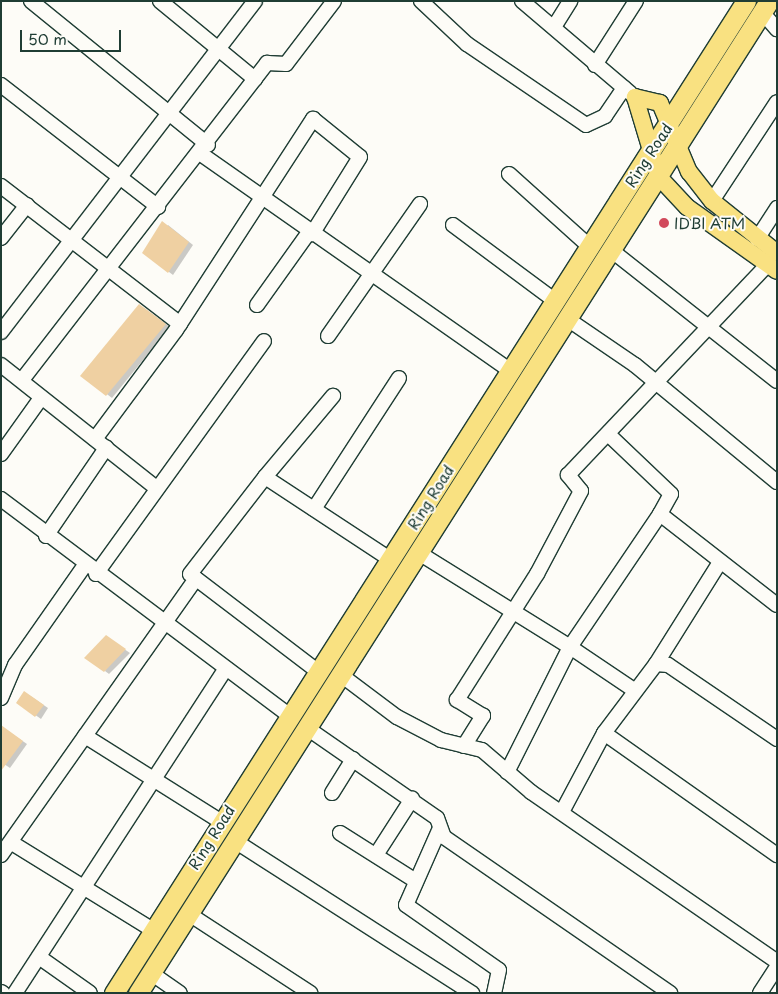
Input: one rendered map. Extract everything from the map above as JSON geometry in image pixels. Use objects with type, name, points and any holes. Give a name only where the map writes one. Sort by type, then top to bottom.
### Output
[{"type":"highway","name":"Ring Road","points":[[114,993],[220,821],[316,670],[390,559],[744,2]]},
{"type":"highway","name":"Ring Road","points":[[138,993],[419,553],[566,318],[678,149],[766,7]]},
{"type":"main road","points":[[630,93],[658,102],[689,172],[712,201],[758,239],[773,263]]},
{"type":"main road","points":[[630,93],[659,177],[687,207],[773,263]]},
{"type":"street","points":[[31,1],[168,114],[204,149],[261,198],[510,370]]},
{"type":"street","points":[[160,1],[217,51],[255,79]]},
{"type":"street","points":[[1,332],[255,1]]},
{"type":"street","points":[[22,380],[204,149],[267,63],[286,64],[334,1]]},
{"type":"street","points":[[421,1],[467,44],[586,126],[605,116],[630,93],[522,1]]},
{"type":"street","points":[[554,27],[570,1]]},
{"type":"street","points":[[595,65],[636,1]]},
{"type":"street","points":[[766,7],[777,29]]},
{"type":"street","points":[[1,85],[158,207]]},
{"type":"street","points":[[712,201],[777,102]]},
{"type":"street","points":[[46,536],[100,444],[312,119],[360,157],[310,233],[256,305]]},
{"type":"street","points":[[509,174],[589,246]]},
{"type":"street","points":[[1,186],[73,238],[108,270],[180,324]]},
{"type":"street","points":[[328,336],[420,204]]},
{"type":"street","points":[[1,238],[26,205]]},
{"type":"street","points":[[758,239],[777,208]]},
{"type":"street","points":[[453,225],[554,300]]},
{"type":"street","points":[[610,250],[777,381]]},
{"type":"street","points":[[464,746],[483,716],[457,700],[511,610],[541,566],[581,491],[568,476],[773,263]]},
{"type":"street","points":[[566,318],[657,383],[777,482]]},
{"type":"street","points":[[96,574],[155,486],[264,341]]},
{"type":"street","points":[[1,365],[155,486]]},
{"type":"street","points":[[314,509],[399,378]]},
{"type":"street","points":[[316,670],[190,574],[265,477],[333,396]]},
{"type":"street","points":[[1,454],[41,398]]},
{"type":"street","points":[[507,772],[570,648],[660,514],[671,494],[608,434]]},
{"type":"street","points":[[265,477],[390,559]]},
{"type":"street","points":[[3,507],[46,536],[289,715]]},
{"type":"street","points":[[660,514],[777,605]]},
{"type":"street","points":[[419,553],[634,690]]},
{"type":"street","points":[[562,812],[604,733],[634,690],[656,664],[720,562]]},
{"type":"street","points":[[1,697],[15,665],[85,565]]},
{"type":"street","points":[[1,855],[12,843],[167,624],[196,579]]},
{"type":"street","points":[[656,664],[668,665],[777,739]]},
{"type":"street","points":[[15,993],[226,668]]},
{"type":"street","points":[[341,674],[397,717],[464,746],[482,750],[507,772],[562,812],[777,962]]},
{"type":"street","points":[[307,728],[437,818],[444,836],[670,993]]},
{"type":"street","points":[[604,733],[777,855]]},
{"type":"street","points":[[86,736],[220,821]]},
{"type":"street","points":[[332,793],[353,759]]},
{"type":"street","points":[[376,855],[412,799]]},
{"type":"street","points":[[440,828],[406,905],[499,970],[494,993]]},
{"type":"street","points":[[340,833],[416,881]]},
{"type":"street","points":[[235,841],[472,993]]},
{"type":"street","points":[[12,843],[153,930]]},
{"type":"street","points":[[189,914],[310,993]]},
{"type":"street","points":[[39,957],[90,993]]},
{"type":"street","points":[[760,993],[777,967]]},
{"type":"street","points":[[150,973],[180,993]]},
{"type":"building","points":[[162,221],[189,242],[168,273],[142,253]]},
{"type":"building","points":[[139,304],[166,324],[106,396],[80,376]]},
{"type":"building","points":[[106,635],[126,649],[104,672],[84,658]]},
{"type":"building","points":[[24,691],[44,705],[35,717],[16,703]]},
{"type":"building","points":[[1,725],[23,741],[1,771]]},
{"type":"place","name":"IDBI ATM","points":[[664,223]]}]
